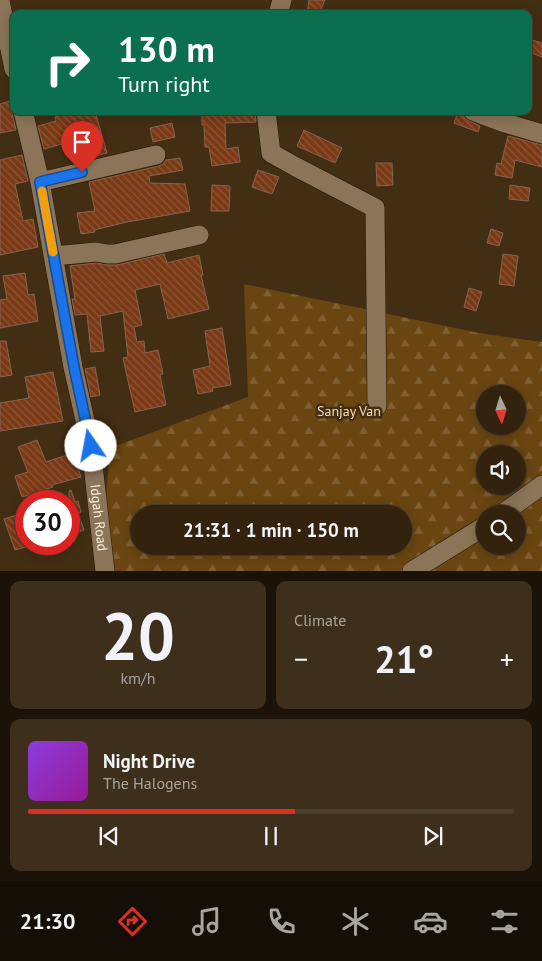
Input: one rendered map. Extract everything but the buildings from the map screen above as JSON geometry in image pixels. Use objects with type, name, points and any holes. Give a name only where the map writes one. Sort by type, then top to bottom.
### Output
[{"type":"street","points":[[0,1],[10,50]]},
{"type":"street","name":"Idgah Road","points":[[24,115],[40,182],[74,367],[91,446],[105,571]]},
{"type":"street","points":[[266,115],[271,152],[296,168],[375,208],[377,406]]},
{"type":"street","points":[[484,115],[542,134]]},
{"type":"street","points":[[40,182],[156,155]]},
{"type":"street","points":[[54,256],[96,252],[115,254],[199,234]]},
{"type":"street","points":[[514,505],[542,485]]},
{"type":"street","points":[[412,571],[476,532]]},
{"type":"green space","name":"Sanjay Van","points":[[244,284],[479,333],[542,342],[542,571],[100,571],[110,448],[248,397]]},
{"type":"slow traffic","points":[[42,191],[53,252]]},
{"type":"route","points":[[82,172],[40,182],[74,367],[91,446]]}]
